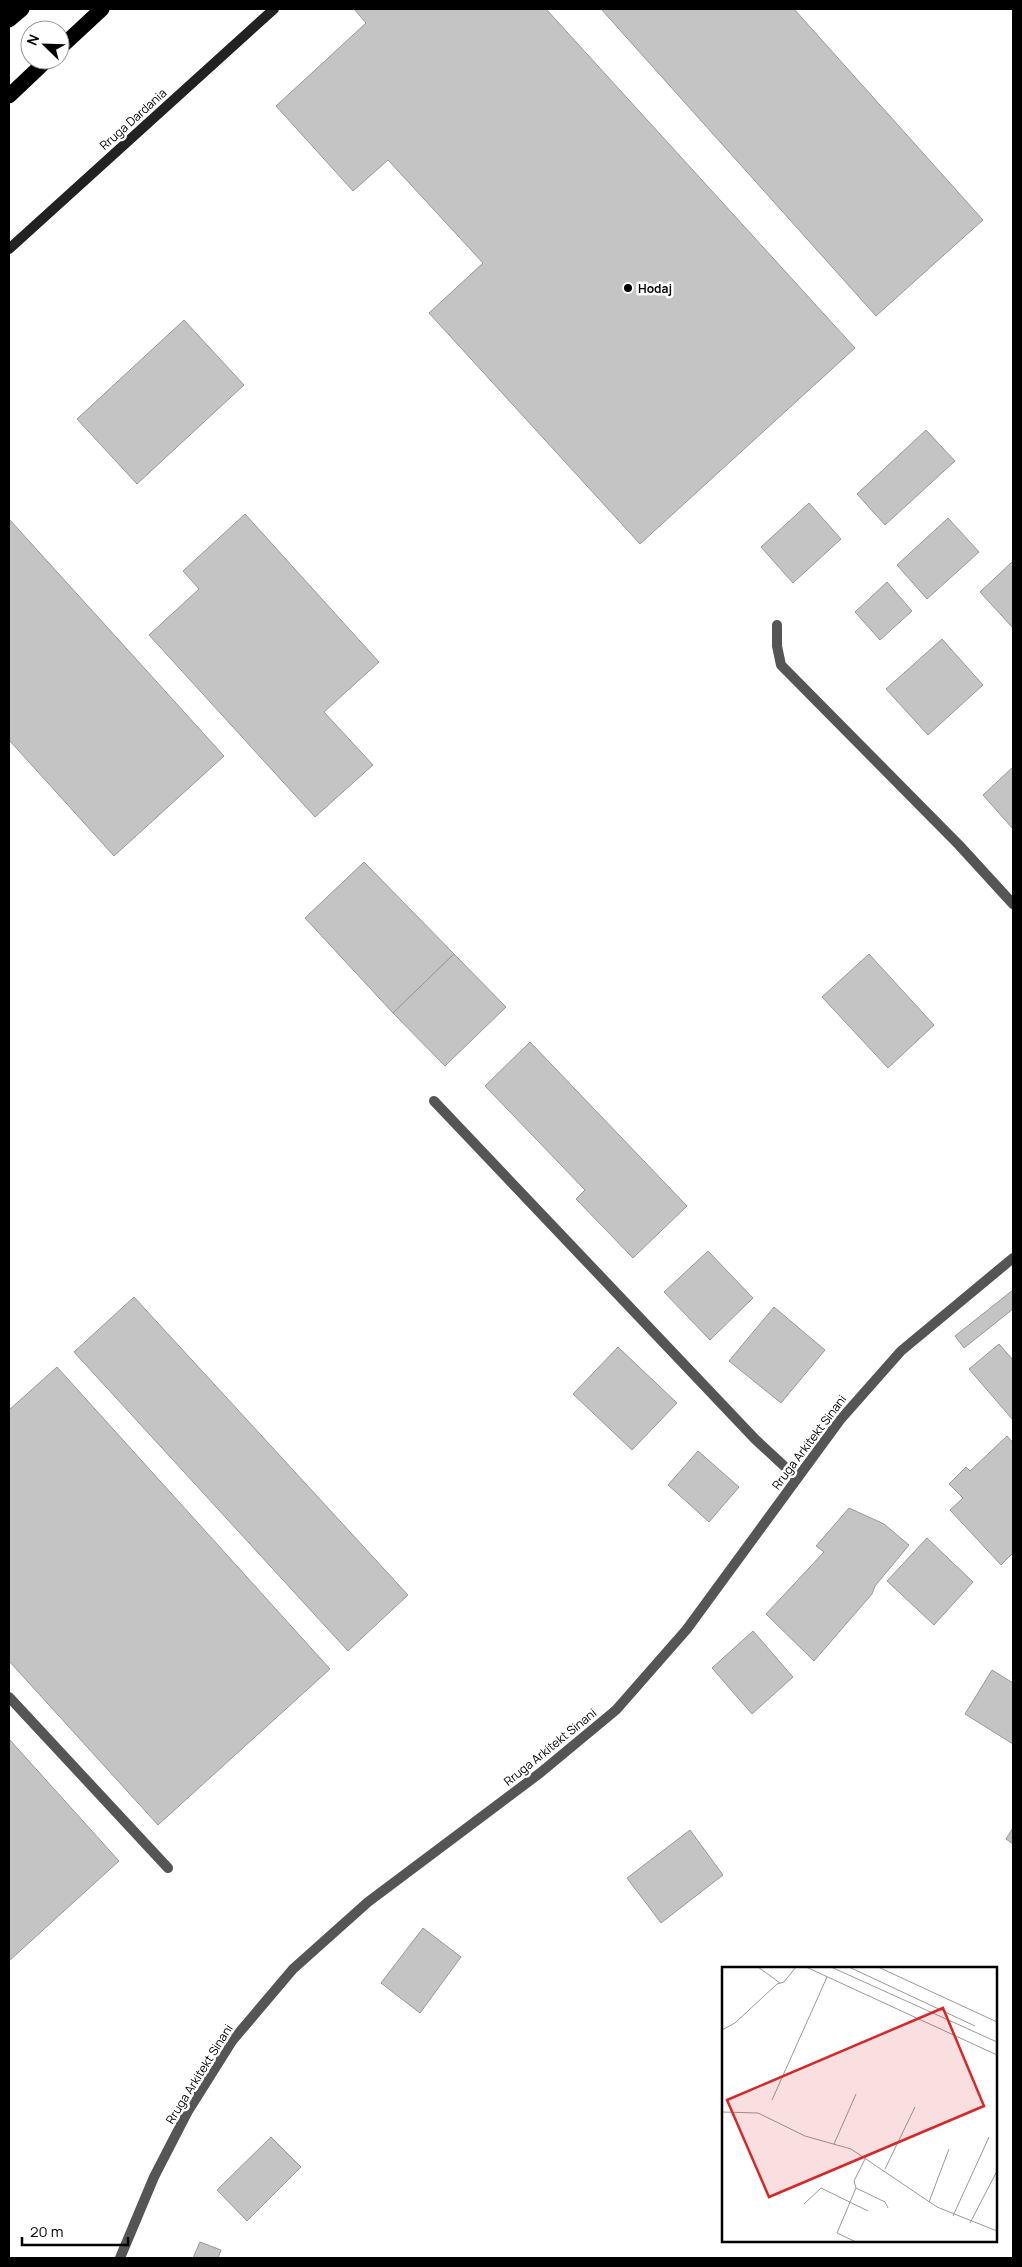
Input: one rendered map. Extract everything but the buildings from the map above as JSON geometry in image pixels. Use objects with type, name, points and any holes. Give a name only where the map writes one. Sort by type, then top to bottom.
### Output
[{"type":"highway","points":[[9,20],[22,9]]},
{"type":"highway","points":[[70,39],[102,9]]},
{"type":"highway","points":[[9,96],[36,70]]},
{"type":"main road","name":"Rruga Dardania","points":[[9,249],[274,9]]},
{"type":"street","points":[[777,625],[777,646],[781,665],[959,845],[1013,904]]},
{"type":"street","points":[[434,1101],[755,1439],[797,1478]]},
{"type":"street","name":"Rruga Arkitekt Sinani","points":[[120,2258],[154,2177],[188,2111],[232,2041],[293,1969],[368,1902],[540,1773],[616,1710],[687,1629],[840,1420],[901,1351],[1013,1258]]},
{"type":"street","points":[[9,1697],[168,1868]]},
{"type":"place","name":"Hodaj","points":[[628,288]]}]
